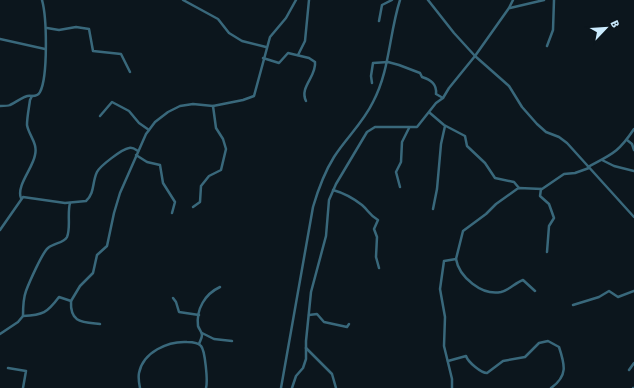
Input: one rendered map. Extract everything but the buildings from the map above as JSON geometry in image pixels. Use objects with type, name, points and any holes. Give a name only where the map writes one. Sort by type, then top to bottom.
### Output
[{"type":"street","points":[[0,106],[10,105],[16,100],[28,96],[38,95],[40,92],[44,74],[47,28],[42,0]]},
{"type":"street","points":[[183,0],[218,19],[229,33],[242,41],[266,47]]},
{"type":"street","points":[[100,324],[84,323],[76,320],[71,310],[71,301],[80,286],[93,273],[97,255],[107,246],[115,208],[136,155],[149,130],[164,114],[180,106],[193,104],[213,106],[243,100],[254,96],[266,47],[271,35],[286,18],[296,0]]},
{"type":"street","points":[[298,55],[305,41],[309,0]]},
{"type":"street","points":[[379,21],[382,5],[390,3],[392,0]]},
{"type":"street","points":[[281,388],[308,229],[316,195],[334,156],[354,133],[373,103],[388,62],[400,0]]},
{"type":"street","points":[[428,0],[454,33],[475,56],[509,86],[522,107],[537,124],[546,132],[559,137],[567,143],[634,217]]},
{"type":"street","points":[[292,388],[296,376],[305,362],[309,315],[315,273],[326,236],[328,205],[333,190],[368,130],[375,127],[409,128],[419,126],[436,103],[443,98],[449,88],[475,56],[513,0]]},
{"type":"street","points":[[509,8],[544,0]]},
{"type":"street","points":[[547,46],[553,30],[554,0]]},
{"type":"street","points":[[47,28],[59,30],[76,27],[89,29],[93,51],[122,54],[130,72]]},
{"type":"street","points":[[0,39],[45,49]]},
{"type":"street","points":[[263,58],[278,63],[287,53],[309,58],[316,63],[310,81],[306,86],[304,97],[306,101]]},
{"type":"street","points":[[372,84],[371,76],[373,63],[388,62],[420,73],[422,77],[432,81],[436,89],[436,94],[443,98]]},
{"type":"street","points":[[0,230],[21,198],[20,192],[23,181],[30,171],[36,150],[27,125],[32,96]]},
{"type":"street","points":[[100,116],[112,102],[124,107],[139,123],[149,130]]},
{"type":"street","points":[[193,207],[200,202],[201,186],[209,176],[221,170],[225,153],[225,144],[216,128],[213,106]]},
{"type":"street","points":[[430,113],[445,126],[465,136],[467,146],[485,163],[496,178],[514,182],[520,188]]},
{"type":"street","points":[[432,209],[438,189],[441,144],[445,126]]},
{"type":"street","points":[[400,187],[396,172],[402,162],[402,142],[409,128]]},
{"type":"street","points":[[535,291],[523,280],[503,292],[484,291],[461,272],[456,259],[463,231],[482,218],[496,204],[520,188],[541,189],[564,174],[575,173],[614,153],[627,140],[634,129]]},
{"type":"street","points":[[627,140],[632,144],[634,150]]},
{"type":"street","points":[[21,198],[26,197],[70,203],[83,202],[90,198],[97,172],[104,165],[125,149],[132,148],[138,151]]},
{"type":"street","points":[[136,155],[147,162],[160,165],[163,183],[175,202],[172,213]]},
{"type":"street","points":[[602,160],[614,166],[634,171]]},
{"type":"street","points":[[541,189],[540,196],[549,204],[554,218],[549,226],[547,252]]},
{"type":"street","points":[[333,190],[347,195],[362,205],[370,215],[378,220],[374,229],[377,237],[376,257],[378,268]]},
{"type":"street","points":[[0,334],[18,322],[23,316],[26,292],[39,261],[48,248],[64,240],[67,236],[67,214],[70,203]]},
{"type":"street","points":[[452,388],[452,379],[444,340],[444,306],[440,286],[444,261],[456,259]]},
{"type":"street","points":[[220,287],[209,293],[202,305],[198,326],[202,333],[214,339],[232,341]]},
{"type":"street","points":[[573,305],[599,297],[609,291],[618,297],[634,290]]},
{"type":"street","points":[[23,316],[42,314],[60,297],[71,301]]},
{"type":"street","points":[[173,298],[179,312],[199,315]]},
{"type":"street","points":[[309,315],[317,314],[322,321],[331,324],[347,327],[349,324]]},
{"type":"street","points":[[199,344],[202,333]]},
{"type":"street","points":[[448,361],[466,356],[467,360],[481,372],[487,373],[503,361],[525,357],[539,343],[548,341],[559,348],[564,370],[564,374],[551,388]]},
{"type":"street","points":[[140,388],[138,376],[140,369],[152,352],[175,342],[199,344],[203,349],[206,388]]},
{"type":"street","points":[[306,348],[332,374],[336,388]]},
{"type":"street","points":[[629,370],[634,363]]},
{"type":"street","points":[[8,368],[26,371],[23,388]]}]
